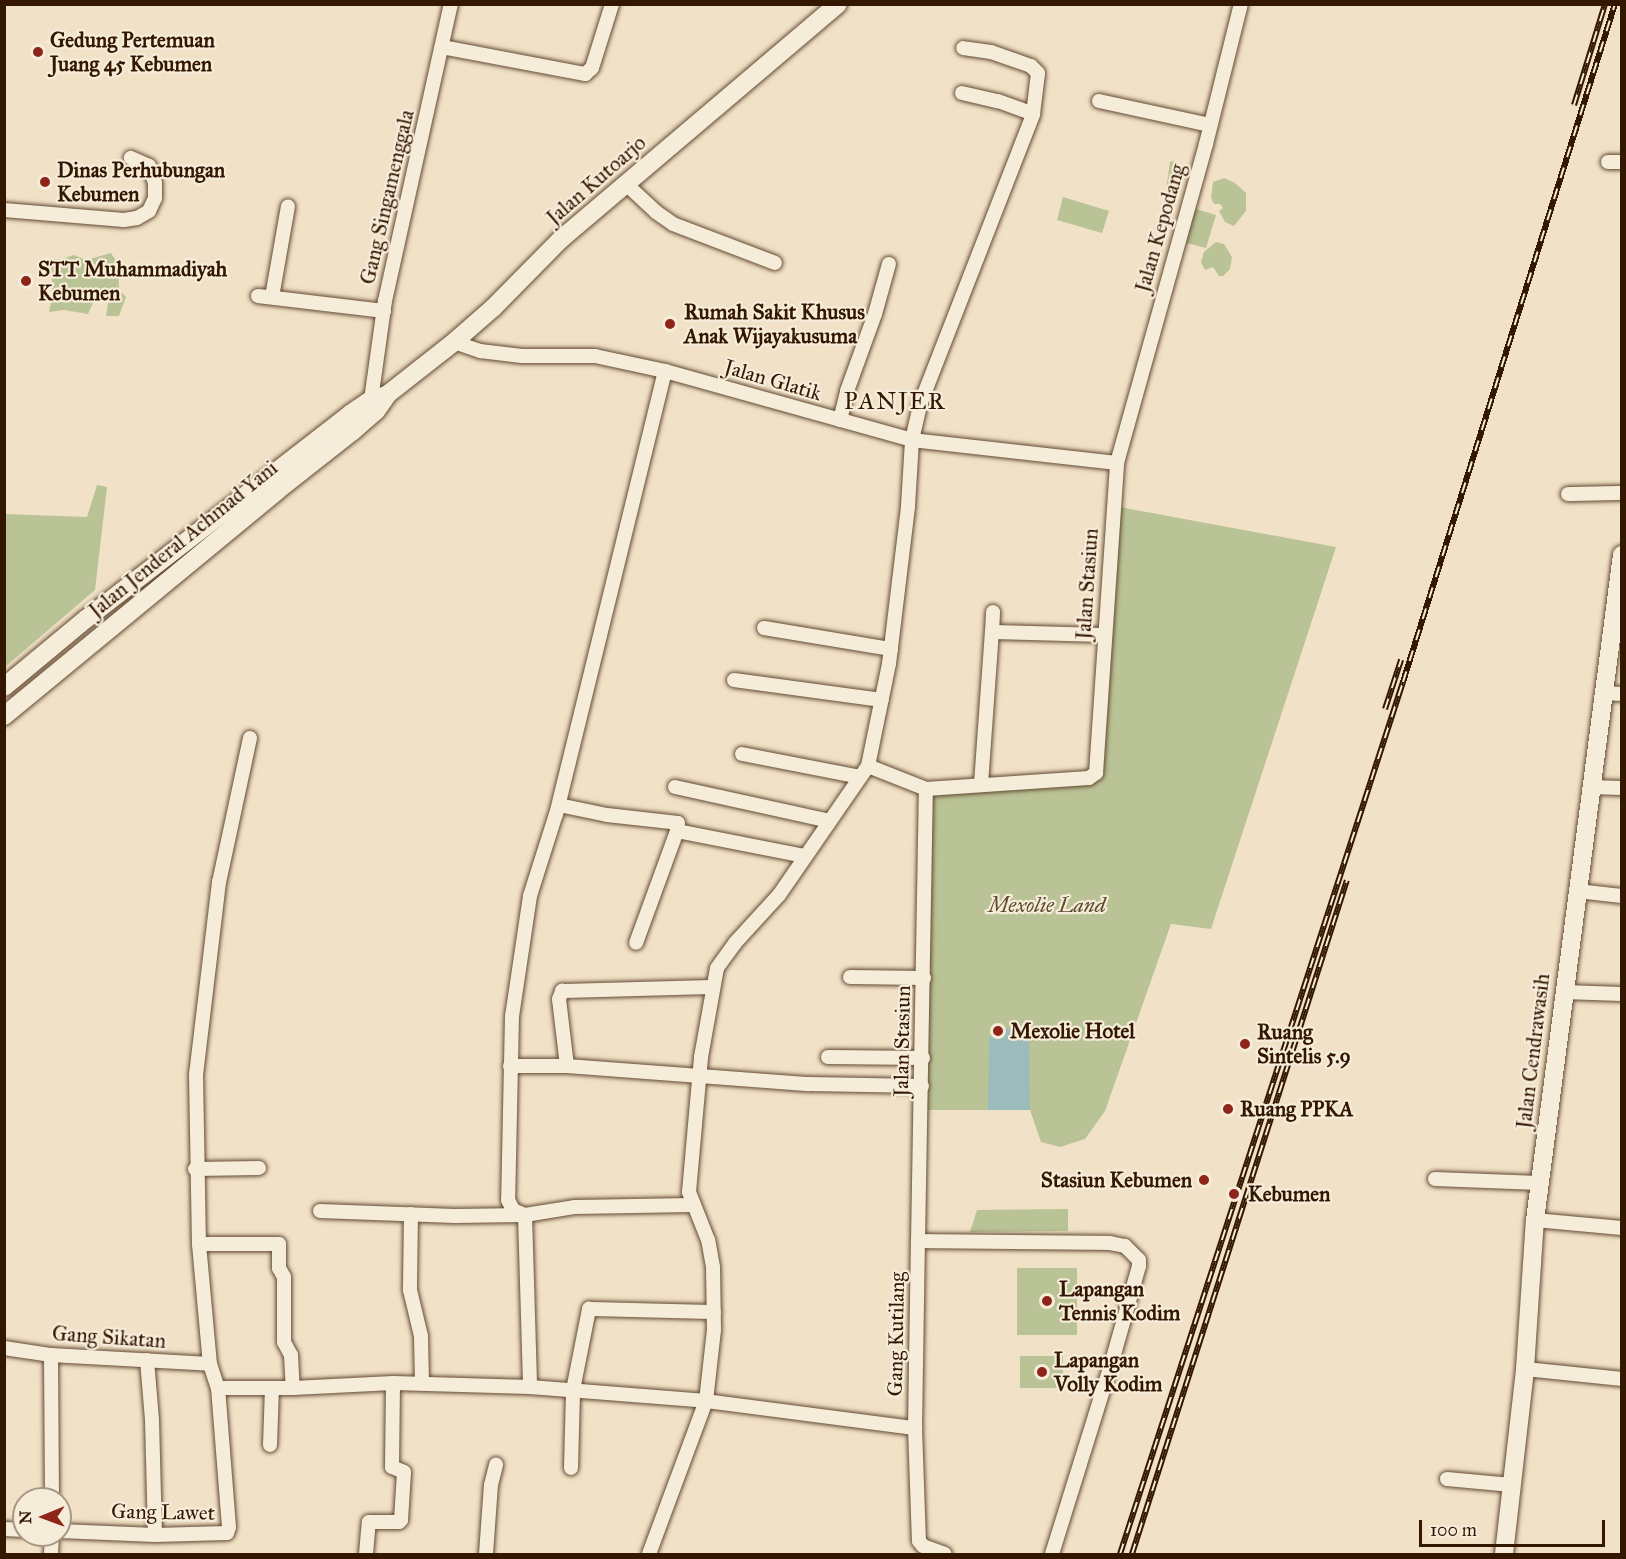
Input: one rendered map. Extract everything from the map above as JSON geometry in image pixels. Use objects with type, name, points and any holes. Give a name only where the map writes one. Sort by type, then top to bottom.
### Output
[{"type":"main road","name":"Jalan Kutoarjo","points":[[378,402],[454,342],[493,308],[561,239],[838,4]]},
{"type":"main road","points":[[4,687],[215,518],[378,402]]},
{"type":"main road","name":"Jalan Jenderal Achmad Yani","points":[[4,716],[378,402]]},
{"type":"main road","name":"Jalan Cendrawasih","points":[[1504,1554],[1525,1369],[1534,1220],[1603,693],[1616,633],[1622,555]]},
{"type":"main road","points":[[41,657],[52,676]]},
{"type":"street","name":"Gang Singamenggala","points":[[378,402],[384,311],[451,4]]},
{"type":"street","points":[[442,47],[585,74],[592,68],[612,4]]},
{"type":"street","name":"Jalan Kepodang","points":[[1117,463],[1242,4]]},
{"type":"street","points":[[649,1554],[706,1401],[714,1330],[713,1267],[708,1240],[688,1191],[699,1076],[717,968],[735,943],[779,894],[864,772],[882,700],[891,649],[908,506],[912,440],[921,402],[1033,114],[1038,73],[1031,66],[991,52],[963,48]]},
{"type":"street","points":[[962,93],[998,101],[1033,114]]},
{"type":"street","points":[[1099,101],[1210,125]]},
{"type":"street","points":[[4,210],[124,220],[137,218],[149,211],[155,198],[155,183],[149,166],[131,158]]},
{"type":"street","points":[[626,184],[656,212],[673,224],[775,263]]},
{"type":"street","points":[[288,206],[265,296],[384,311]]},
{"type":"street","points":[[840,420],[889,264]]},
{"type":"street","name":"Jalan Glatik","points":[[454,342],[480,351],[522,357],[595,356],[665,372],[912,440],[1117,463]]},
{"type":"street","points":[[525,1215],[513,1210],[508,1200],[510,1066],[512,1016],[530,896],[559,805],[665,372]]},
{"type":"street","name":"Jalan Stasiun","points":[[918,1241],[927,789],[1093,776],[1095,773],[1117,463]]},
{"type":"street","points":[[1568,494],[1622,493]]},
{"type":"street","points":[[981,784],[993,612]]},
{"type":"street","points":[[764,628],[891,649]]},
{"type":"street","points":[[992,632],[1105,635]]},
{"type":"street","points":[[734,680],[882,700]]},
{"type":"street","points":[[1603,693],[1622,694]]},
{"type":"street","points":[[250,738],[219,882],[196,1074],[195,1169],[199,1244],[210,1364],[218,1388],[293,1388],[393,1383],[530,1387],[706,1401],[915,1428]]},
{"type":"street","points":[[742,754],[864,772],[927,789]]},
{"type":"street","points":[[675,787],[830,821]]},
{"type":"street","points":[[1590,787],[1622,788]]},
{"type":"street","points":[[559,805],[617,816],[676,822],[677,831],[636,943]]},
{"type":"street","points":[[677,831],[805,856]]},
{"type":"street","points":[[1577,891],[1622,896]]},
{"type":"street","points":[[850,977],[924,978]]},
{"type":"street","points":[[567,1066],[559,999],[562,991],[713,987]]},
{"type":"street","points":[[1564,992],[1622,994]]},
{"type":"street","points":[[828,1057],[923,1058]]},
{"type":"street","points":[[510,1066],[567,1066],[809,1084],[922,1086]]},
{"type":"street","points":[[195,1169],[259,1168]]},
{"type":"street","points":[[1435,1179],[1539,1183]]},
{"type":"street","points":[[320,1211],[525,1215],[575,1208],[692,1205]]},
{"type":"street","points":[[411,1214],[410,1290],[421,1336],[422,1383]]},
{"type":"street","points":[[525,1215],[530,1387]]},
{"type":"street","points":[[1534,1220],[1622,1228]]},
{"type":"street","points":[[918,1241],[1110,1243],[1125,1246],[1139,1260],[1114,1354],[1052,1554]]},
{"type":"street","name":"Gang Kutilang","points":[[918,1241],[915,1428],[919,1541],[923,1546],[945,1554]]},
{"type":"street","points":[[199,1244],[279,1244],[279,1268],[284,1277],[284,1342],[291,1355],[293,1388]]},
{"type":"street","points":[[571,1468],[573,1390],[589,1309],[714,1312]]},
{"type":"street","name":"Gang Sikatan","points":[[4,1348],[51,1355],[210,1364]]},
{"type":"street","points":[[51,1355],[52,1487]]},
{"type":"street","points":[[147,1360],[152,1420],[155,1535]]},
{"type":"street","points":[[1525,1369],[1622,1378]]},
{"type":"street","points":[[366,1554],[368,1522],[399,1522],[401,1520],[405,1472],[392,1467],[393,1383]]},
{"type":"street","name":"Gang Lawet","points":[[72,1532],[155,1535],[227,1533],[229,1527],[218,1388]]},
{"type":"street","points":[[270,1445],[272,1388]]},
{"type":"street","points":[[486,1554],[490,1485],[496,1465]]},
{"type":"street","points":[[1447,1479],[1512,1485]]},
{"type":"green space","points":[[1174,161],[1178,164],[1179,172],[1177,185],[1172,190],[1172,201],[1164,204],[1170,162]]},
{"type":"green space","points":[[1224,178],[1235,183],[1246,193],[1246,211],[1234,226],[1225,222],[1219,211],[1223,208],[1220,204],[1214,204],[1211,198],[1213,182]]},
{"type":"green space","points":[[1063,197],[1109,211],[1102,233],[1057,220]]},
{"type":"green space","points":[[1193,208],[1216,215],[1206,248],[1183,242]]},
{"type":"green space","points":[[1216,242],[1224,244],[1232,257],[1230,269],[1223,276],[1219,276],[1213,267],[1205,270],[1201,262],[1204,252]]},
{"type":"green space","points":[[111,253],[118,264],[119,289],[126,297],[119,316],[106,316],[109,298],[101,292],[96,296],[88,314],[64,310],[49,312],[53,292],[50,259],[61,259],[74,255],[86,260]]},
{"type":"green space","points":[[97,485],[107,487],[95,590],[5,667],[5,514],[87,517]]},
{"type":"green space","name":"Mexolie Land","points":[[1114,506],[1336,547],[1211,929],[1171,924],[1105,1111],[1085,1139],[1060,1147],[1041,1142],[1030,1110],[922,1110],[926,789],[1098,780]]},
{"type":"green space","points":[[1068,1209],[1068,1231],[970,1232],[977,1210]]},
{"type":"green space","name":"Lapangan Tennis Kodim","points":[[1017,1268],[1077,1268],[1077,1335],[1017,1335]]},
{"type":"green space","name":"Lapangan Volly Kodim","points":[[1020,1356],[1063,1356],[1063,1388],[1020,1388]]},
{"type":"water","points":[[1001,1028],[1011,1029],[1018,1036],[1029,1036],[1030,1110],[988,1110],[989,1038]]},
{"type":"railway","points":[[1574,105],[1605,4]]},
{"type":"railway","points":[[1120,1554],[1403,682],[1615,4]]},
{"type":"railway","points":[[1385,709],[1401,660]]},
{"type":"railway","points":[[1132,1554],[1347,880]]},
{"type":"place","name":"Gedung Pertemuan Juang 45 Kebumen","points":[[38,52]]},
{"type":"place","name":"Dinas Perhubungan Kebumen","points":[[45,182]]},
{"type":"place","name":"STT Muhammadiyah Kebumen","points":[[26,281]]},
{"type":"place","name":"Rumah Sakit Khusus Anak Wijayakusuma","points":[[670,324]]},
{"type":"place","name":"Mexolie Hotel","points":[[998,1031]]},
{"type":"place","name":"Ruang Sintelis 5.9","points":[[1245,1044]]},
{"type":"place","name":"Ruang PPKA","points":[[1228,1109]]},
{"type":"place","name":"Stasiun Kebumen","points":[[1204,1180]]},
{"type":"place","name":"Kebumen","points":[[1234,1194]]},
{"type":"place","name":"Lapangan Tennis Kodim","points":[[1047,1301]]},
{"type":"place","name":"Lapangan Volly Kodim","points":[[1042,1372]]},
{"type":"district","name":"PANJER","points":[[895,402]]}]
